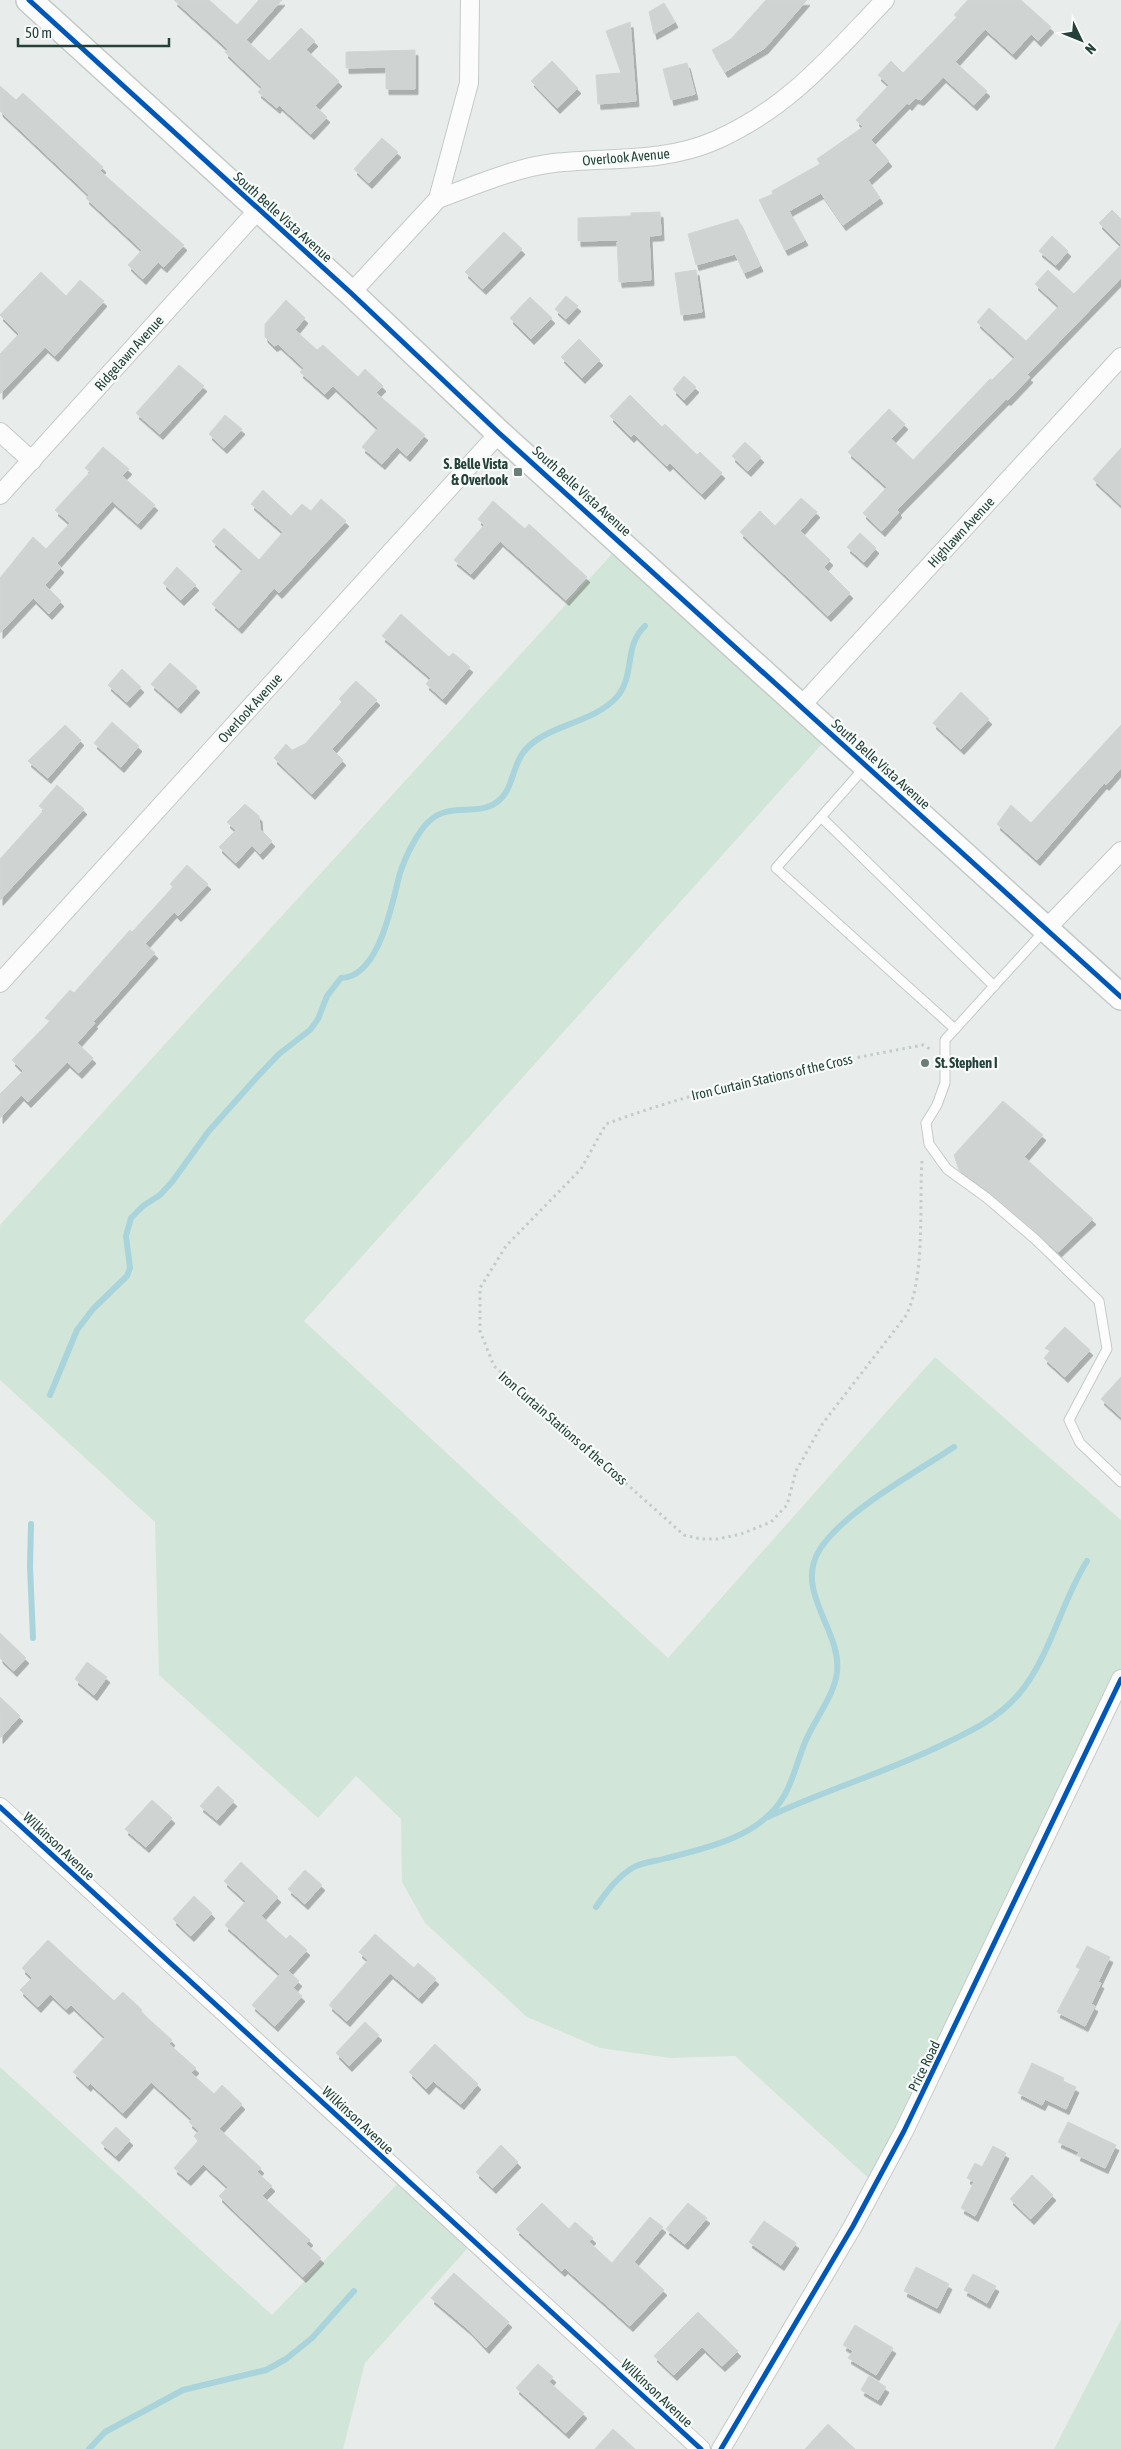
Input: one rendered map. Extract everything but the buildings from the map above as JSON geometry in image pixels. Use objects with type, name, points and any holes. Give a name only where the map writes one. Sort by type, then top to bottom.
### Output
[{"type":"street","name":"South Belle Vista Avenue","points":[[29,0],[351,293],[499,432],[1121,997]]},
{"type":"street","points":[[351,293],[438,198],[469,83],[470,0]]},
{"type":"street","name":"Overlook Avenue","points":[[438,198],[552,163],[659,156],[713,142],[738,130],[786,100],[807,81],[885,0]]},
{"type":"street","name":"Ridgelawn Avenue","points":[[0,496],[258,210]]},
{"type":"street","name":"Highlawn Avenue","points":[[801,706],[1121,358]]},
{"type":"street","points":[[0,432],[32,461]]},
{"type":"street","name":"Overlook Avenue","points":[[0,983],[499,432]]},
{"type":"street","points":[[1047,928],[1121,850]]},
{"type":"street","name":"Price Road","points":[[721,2449],[854,2226],[904,2132],[1121,1679]]},
{"type":"street","name":"Wilkinson Avenue","points":[[0,1807],[701,2449]]},
{"type":"lane","points":[[866,766],[776,868],[955,1029]]},
{"type":"lane","points":[[821,817],[994,986]]},
{"type":"lane","points":[[1047,928],[945,1040],[945,1083],[937,1105],[926,1123],[929,1144],[948,1169],[988,1198],[1035,1239],[1099,1301],[1107,1349],[1069,1420],[1080,1443],[1121,1482]]},
{"type":"green space","points":[[622,543],[831,734],[304,1321],[668,1658],[935,1357],[1121,1520],[1121,1679],[876,2185],[735,2056],[670,2058],[600,2048],[527,2017],[425,1923],[402,1882],[401,1819],[356,1776],[318,1818],[159,1675],[155,1522],[0,1380],[0,1225]]},
{"type":"green space","points":[[0,2067],[272,2315],[404,2177],[474,2241],[365,2363],[343,2449],[0,2449]]},
{"type":"green space","points":[[1121,2320],[1121,2449],[1054,2449]]},
{"type":"waterway","points":[[50,1395],[77,1330],[93,1309],[127,1276],[130,1268],[126,1236],[131,1218],[143,1206],[160,1195],[172,1182],[208,1132],[259,1075],[279,1054],[310,1030],[318,1019],[327,996],[341,978],[354,974],[366,965],[375,952],[382,936],[402,867],[422,829],[431,819],[441,814],[450,811],[479,809],[497,802],[507,790],[519,761],[528,747],[548,733],[596,713],[616,698],[626,680],[634,643],[638,634],[645,626]]},
{"type":"waterway","points":[[596,1907],[617,1880],[634,1867],[716,1845],[748,1831],[774,1810],[784,1796],[806,1740],[829,1698],[837,1672],[837,1656],[833,1641],[820,1610],[812,1580],[813,1565],[820,1549],[846,1520],[864,1506],[954,1447]]},
{"type":"waterway","points":[[31,1524],[30,1566],[33,1638]]},
{"type":"waterway","points":[[768,1817],[924,1753],[994,1717],[1018,1695],[1039,1664],[1087,1561]]},
{"type":"waterway","points":[[89,2449],[105,2432],[183,2390],[266,2370],[286,2359],[312,2338],[354,2291]]},
{"type":"cycle path","points":[[29,0],[351,293],[499,433],[1121,997]]},
{"type":"cycle path","points":[[721,2449],[853,2226],[904,2131],[1121,1679]]},
{"type":"cycle path","points":[[0,1807],[701,2449]]},
{"type":"place","name":"S. Belle Vista & Overlook","points":[[518,472]]},
{"type":"place","name":"St. Stephen I","points":[[925,1063]]}]
